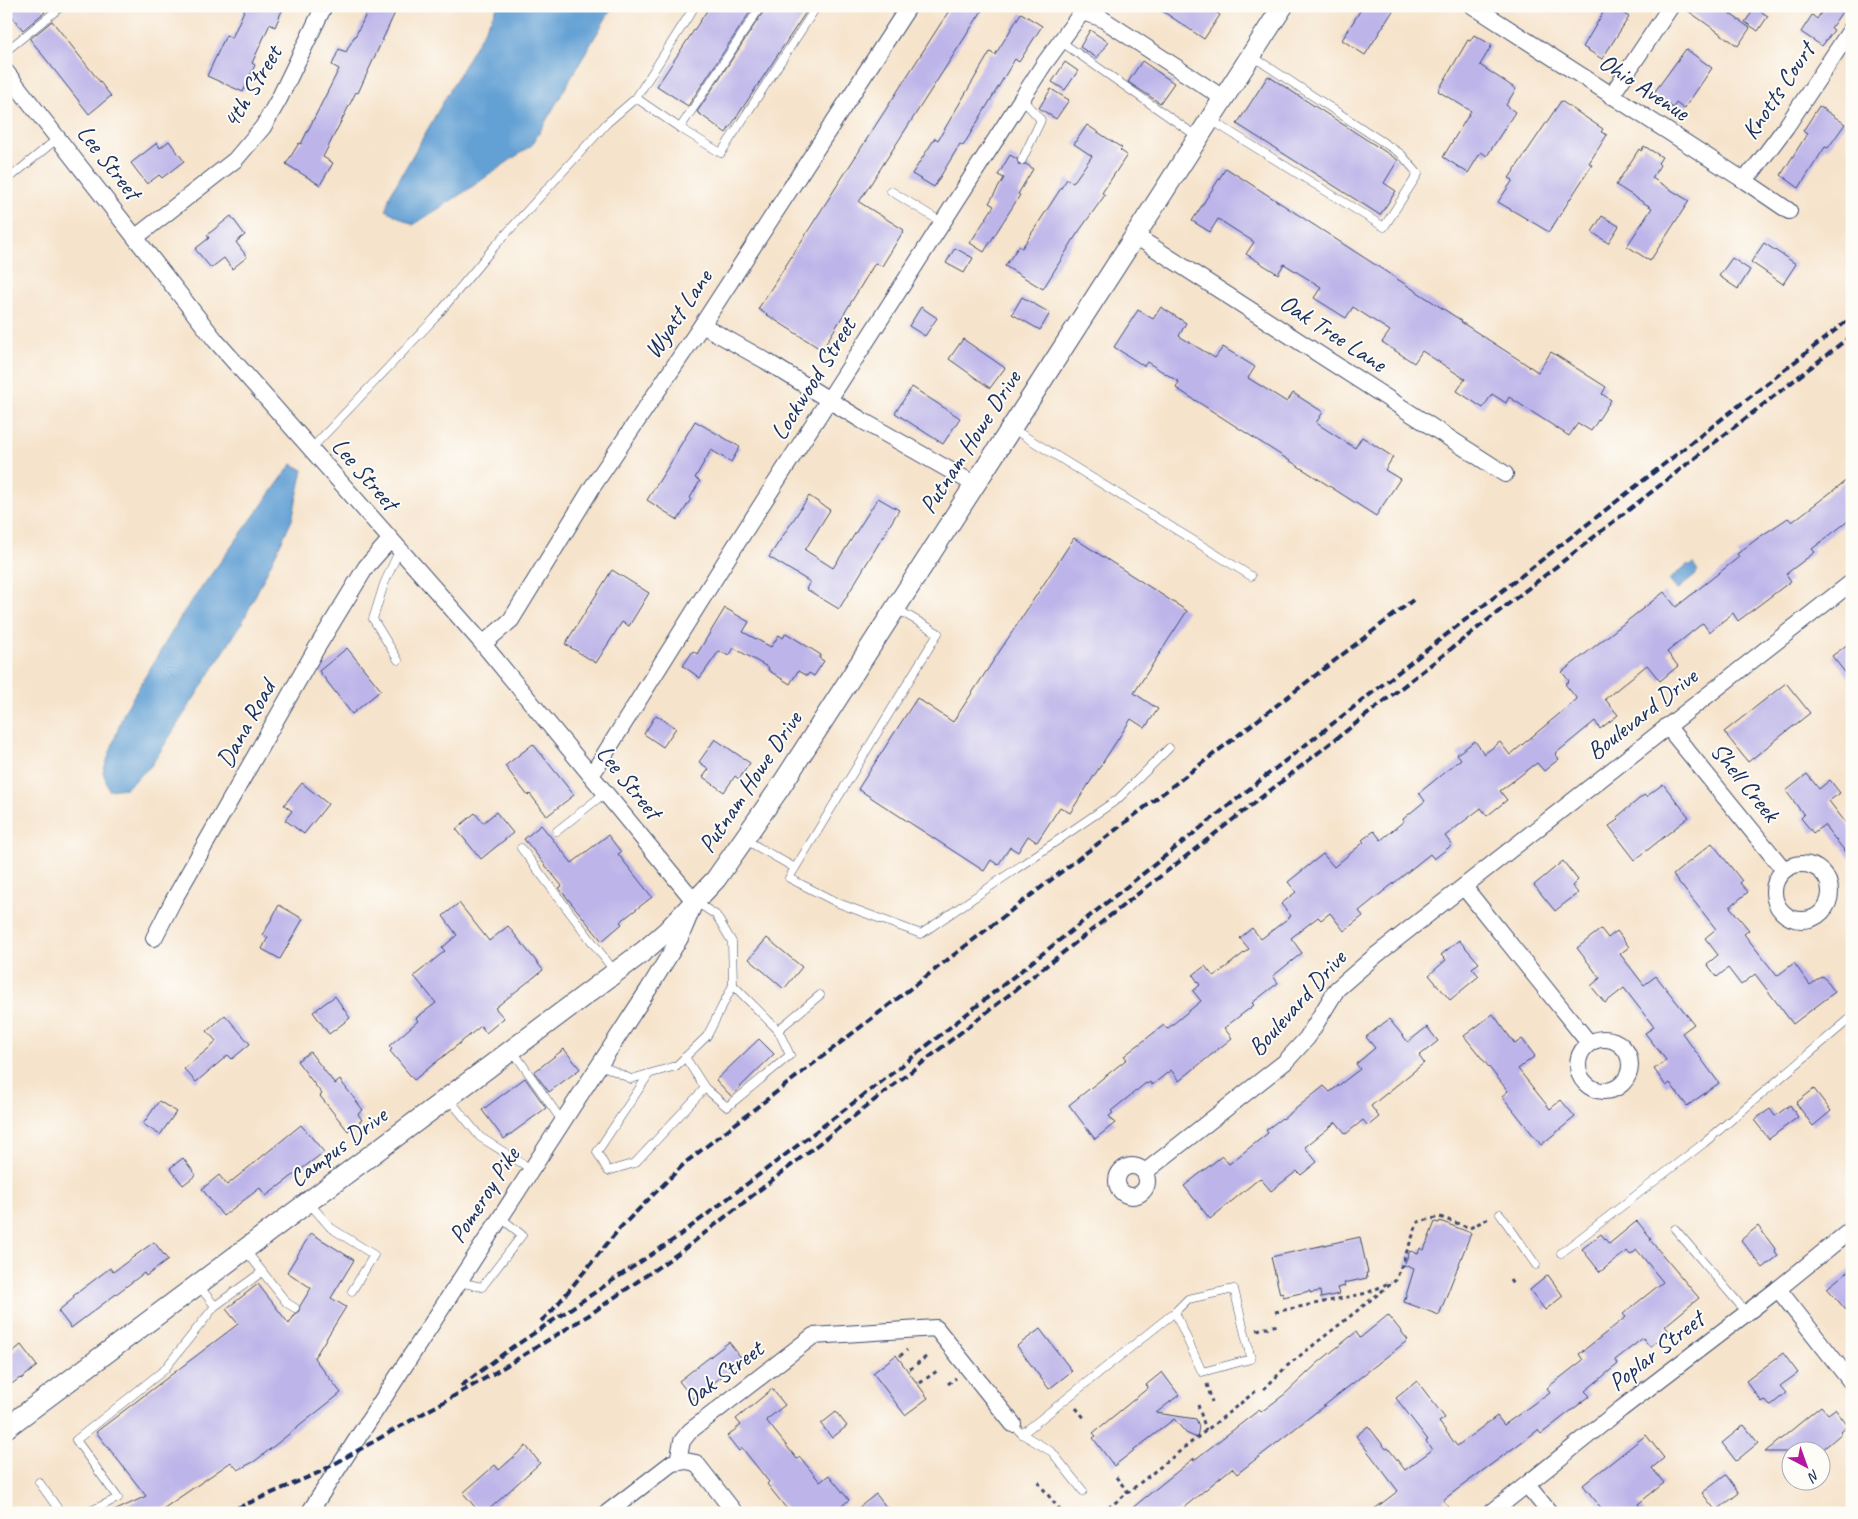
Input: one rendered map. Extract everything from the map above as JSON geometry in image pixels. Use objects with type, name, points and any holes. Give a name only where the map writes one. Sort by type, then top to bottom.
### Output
[{"type":"street","name":"4th Street","points":[[136,237],[234,160],[263,127],[277,103],[324,6]]},
{"type":"street","name":"Wyatt Lane","points":[[482,644],[511,620],[593,486],[702,324],[909,6]]},
{"type":"street","name":"Putnam Howe Drive","points":[[695,902],[716,879],[779,789],[1283,6]]},
{"type":"street","points":[[1611,96],[1671,6]]},
{"type":"street","name":"Ohio Avenue","points":[[1476,7],[1789,211]]},
{"type":"street","name":"Lockwood Street","points":[[590,774],[596,768],[730,554],[830,401],[1022,99],[1060,41],[1082,12],[1101,18],[1223,98]]},
{"type":"street","name":"Knotts Court","points":[[1742,179],[1753,171],[1786,127],[1852,28]]},
{"type":"street","name":"Lee Street","points":[[6,72],[216,341],[482,644],[695,902]]},
{"type":"street","name":"Oak Tree Lane","points":[[1134,235],[1505,474]]},
{"type":"street","points":[[702,324],[974,484]]},
{"type":"street","name":"Dana Road","points":[[154,938],[173,901],[316,649],[366,566],[395,546]]},
{"type":"street","name":"Boulevard Drive","points":[[1145,1172],[1285,1062],[1307,1038],[1337,989],[1376,956],[1852,582]]},
{"type":"street","name":"Shell Creek","points":[[1667,726],[1784,870]]},
{"type":"street","points":[[1464,887],[1589,1043]]},
{"type":"street","name":"Campus Drive","points":[[6,1428],[616,972],[667,931],[695,902]]},
{"type":"street","name":"Pomeroy Pike","points":[[309,1513],[674,950],[695,902]]},
{"type":"street","name":"Poplar Street","points":[[1491,1513],[1621,1409],[1748,1313],[1852,1229]]},
{"type":"street","points":[[1778,1289],[1852,1383]]},
{"type":"street","name":"Oak Street","points":[[678,1461],[682,1441],[690,1430],[814,1336],[936,1328],[1018,1429]]},
{"type":"street","points":[[607,1513],[672,1464],[686,1460],[696,1463],[735,1513]]},
{"type":"street","points":[[1526,1485],[1550,1513]]},
{"type":"lane","points":[[6,51],[62,6]]},
{"type":"lane","points":[[311,450],[435,318],[494,247],[607,123],[636,98],[694,6]]},
{"type":"lane","points":[[680,128],[761,6]]},
{"type":"lane","points":[[636,98],[721,153],[817,6]]},
{"type":"lane","points":[[1060,41],[1198,138]]},
{"type":"lane","points":[[1210,119],[1384,227],[1388,221],[1418,174],[1401,154],[1251,55]]},
{"type":"lane","points":[[1022,99],[1041,120],[1022,160]]},
{"type":"lane","points":[[6,181],[58,138]]},
{"type":"lane","points":[[891,191],[943,223]]},
{"type":"lane","points":[[1010,428],[1251,576]]},
{"type":"lane","points":[[395,546],[373,619],[398,660]]},
{"type":"lane","points":[[895,608],[938,633],[789,878],[838,903],[921,934],[1118,799],[1169,748]]},
{"type":"lane","points":[[558,831],[605,793]]},
{"type":"lane","points":[[744,839],[795,868]]},
{"type":"lane","points":[[521,848],[616,972]]},
{"type":"lane","points":[[599,1064],[631,1079],[676,1066],[708,1036],[733,985],[732,942],[716,915],[695,902]]},
{"type":"lane","points":[[685,1058],[706,1088],[727,1107],[790,1055],[778,1030],[733,985]]},
{"type":"lane","points":[[778,1030],[820,995]]},
{"type":"lane","points":[[1561,1253],[1704,1143],[1852,1017]]},
{"type":"lane","points":[[512,1050],[562,1121]]},
{"type":"lane","points":[[649,1074],[597,1152],[608,1171],[635,1163],[706,1088]]},
{"type":"lane","points":[[448,1097],[480,1137],[531,1169]]},
{"type":"lane","points":[[308,1202],[330,1228],[374,1255],[352,1291]]},
{"type":"lane","points":[[1500,1214],[1536,1265]]},
{"type":"lane","points":[[458,1282],[482,1287],[522,1235],[500,1217]]},
{"type":"lane","points":[[1675,1229],[1748,1313]]},
{"type":"lane","points":[[245,1249],[287,1303],[295,1308]]},
{"type":"lane","points":[[86,1513],[118,1498],[76,1440],[164,1370],[215,1306],[262,1272]]},
{"type":"lane","points":[[198,1284],[215,1306]]},
{"type":"lane","points":[[1083,1490],[1052,1452],[1018,1429],[1175,1312],[1188,1299],[1234,1289],[1251,1358],[1202,1372],[1175,1312]]},
{"type":"lane","points":[[39,1482],[61,1513]]},
{"type":"path","points":[[1264,1389],[1287,1366],[1396,1280],[1418,1222],[1440,1217],[1470,1228],[1485,1219],[1500,1214]]},
{"type":"path","points":[[1275,1312],[1367,1293],[1396,1280]]},
{"type":"path","points":[[1510,1280],[1514,1286]]},
{"type":"path","points":[[900,1356],[907,1350]]},
{"type":"path","points":[[910,1369],[926,1357]]},
{"type":"path","points":[[1286,1359],[1287,1366]]},
{"type":"path","points":[[920,1384],[937,1371]]},
{"type":"path","points":[[1102,1513],[1256,1391]]},
{"type":"path","points":[[1198,1405],[1206,1430]]},
{"type":"path","points":[[1116,1477],[1128,1492]]},
{"type":"path","points":[[1038,1482],[1062,1513]]},
{"type":"water","points":[[498,6],[613,6],[532,145],[413,225],[386,210],[390,195]]},
{"type":"water","points":[[292,464],[303,470],[292,520],[242,623],[151,766],[126,788],[109,790],[103,772],[124,712],[185,610]]},
{"type":"water","points":[[1693,563],[1698,571],[1696,575],[1677,590],[1669,580],[1688,564],[1690,566]]},
{"type":"building","points":[[6,6],[41,6],[45,12],[23,30],[6,9]]},
{"type":"building","points":[[246,6],[284,6],[275,27],[270,24],[252,63],[255,65],[243,92],[207,76],[226,35],[232,38]]},
{"type":"building","points":[[370,6],[398,6],[358,93],[356,92],[323,157],[333,163],[320,185],[286,164],[299,143],[301,144],[339,69],[332,65],[339,49],[346,52]]},
{"type":"building","points":[[710,6],[754,6],[688,106],[657,86]]},
{"type":"building","points":[[767,6],[810,6],[726,133],[697,112]]},
{"type":"building","points":[[952,6],[985,6],[859,202],[904,230],[882,266],[875,263],[822,350],[758,309]]},
{"type":"building","points":[[1155,6],[1207,6],[1220,15],[1204,39]]},
{"type":"building","points":[[1363,6],[1396,6],[1365,55],[1342,40]]},
{"type":"building","points":[[1607,6],[1612,6],[1629,17],[1602,59],[1583,47]]},
{"type":"building","points":[[1681,6],[1719,6],[1750,28],[1738,46]]},
{"type":"building","points":[[1825,6],[1846,6],[1831,28],[1834,30],[1822,46],[1801,32],[1812,15],[1817,19]]},
{"type":"building","points":[[1755,8],[1768,16],[1758,31],[1745,22]]},
{"type":"building","points":[[1021,13],[1042,26],[1019,62],[1015,59],[963,146],[960,144],[934,187],[912,174],[935,138],[938,140],[990,52],[995,55]]},
{"type":"building","points":[[52,21],[111,96],[89,114],[30,39]]},
{"type":"building","points":[[1090,30],[1108,42],[1097,58],[1080,47]]},
{"type":"building","points":[[1474,35],[1492,45],[1480,65],[1516,89],[1506,105],[1515,112],[1487,156],[1481,152],[1468,173],[1443,157],[1471,111],[1438,91],[1468,40],[1470,41]]},
{"type":"building","points":[[1686,49],[1712,68],[1684,109],[1676,103],[1673,108],[1653,94]]},
{"type":"building","points":[[1142,61],[1174,83],[1160,103],[1128,82]]},
{"type":"building","points":[[1065,62],[1078,71],[1065,90],[1052,82]]},
{"type":"building","points":[[1268,76],[1398,160],[1384,183],[1396,191],[1380,215],[1237,124]]},
{"type":"building","points":[[1051,89],[1069,100],[1056,119],[1039,108]]},
{"type":"building","points":[[1561,101],[1603,129],[1601,132],[1607,135],[1589,163],[1592,165],[1549,232],[1498,202],[1513,180],[1509,178]]},
{"type":"building","points":[[1819,106],[1845,124],[1828,148],[1825,147],[1799,188],[1781,175],[1807,134],[1803,131]]},
{"type":"building","points":[[1087,125],[1122,148],[1120,150],[1127,155],[1102,193],[1105,195],[1077,234],[1043,289],[1005,266],[1019,246],[1022,248],[1067,179],[1073,183],[1092,156],[1074,144]]},
{"type":"building","points":[[169,141],[184,161],[162,178],[159,175],[147,184],[131,163],[157,143],[160,148]]},
{"type":"building","points":[[1644,146],[1662,157],[1658,163],[1660,165],[1652,178],[1689,201],[1650,261],[1627,246],[1652,208],[1616,185],[1639,149],[1641,151]]},
{"type":"building","points":[[1010,155],[1017,159],[1019,165],[1026,164],[1033,169],[1018,194],[1020,195],[984,252],[970,243],[994,206],[989,203],[1004,178],[998,175]]},
{"type":"building","points":[[1226,168],[1538,372],[1551,352],[1606,387],[1602,394],[1611,400],[1591,431],[1578,423],[1569,436],[1509,397],[1506,403],[1492,394],[1483,408],[1457,391],[1465,379],[1439,362],[1422,351],[1414,363],[1382,342],[1390,331],[1353,307],[1346,318],[1314,298],[1321,287],[1284,264],[1278,274],[1246,254],[1254,242],[1218,219],[1210,232],[1192,221]]},
{"type":"building","points":[[231,216],[245,235],[236,242],[247,257],[232,269],[224,258],[211,268],[195,249],[209,238],[207,235]]},
{"type":"building","points":[[1602,216],[1619,226],[1608,243],[1592,232]]},
{"type":"building","points":[[1764,243],[1796,264],[1783,284],[1751,262]]},
{"type":"building","points":[[955,248],[973,258],[964,273],[946,263]]},
{"type":"building","points":[[1732,258],[1750,270],[1738,289],[1719,276]]},
{"type":"building","points":[[1022,297],[1050,313],[1040,330],[1012,314]]},
{"type":"building","points":[[921,307],[937,318],[925,336],[909,326]]},
{"type":"building","points":[[1161,307],[1186,323],[1179,336],[1215,358],[1223,347],[1255,367],[1248,378],[1287,402],[1293,393],[1323,412],[1316,423],[1355,448],[1362,437],[1393,457],[1385,470],[1400,479],[1376,516],[1176,388],[1179,382],[1147,362],[1144,366],[1114,347],[1138,310],[1153,319]]},
{"type":"building","points":[[963,339],[1005,368],[990,388],[949,359]]},
{"type":"building","points":[[912,387],[960,418],[943,444],[895,413]]},
{"type":"building","points":[[695,421],[740,447],[731,462],[711,450],[695,478],[700,481],[678,520],[647,500]]},
{"type":"building","points":[[1852,476],[1852,518],[1812,549],[1815,552],[1786,574],[1791,581],[1738,621],[1733,613],[1709,632],[1703,623],[1667,652],[1678,666],[1660,681],[1647,665],[1605,699],[1618,715],[1600,729],[1595,721],[1555,754],[1559,759],[1544,771],[1537,763],[1500,791],[1507,800],[1487,816],[1481,808],[1445,836],[1452,845],[1434,859],[1430,854],[1359,911],[1363,916],[1344,931],[1330,913],[1321,920],[1318,917],[1291,938],[1302,953],[1273,976],[1278,983],[1252,1003],[1254,1005],[1224,1028],[1232,1038],[1179,1081],[1171,1070],[1152,1085],[1150,1082],[1146,1083],[1111,1111],[1113,1113],[1109,1116],[1115,1123],[1095,1139],[1069,1105],[1127,1059],[1124,1056],[1164,1025],[1167,1029],[1201,1001],[1193,991],[1200,985],[1193,975],[1205,966],[1213,976],[1216,975],[1249,949],[1240,938],[1252,928],[1261,939],[1291,916],[1281,904],[1296,892],[1288,882],[1323,854],[1334,867],[1374,831],[1381,840],[1425,801],[1419,793],[1461,759],[1457,754],[1475,741],[1484,754],[1500,742],[1510,755],[1577,699],[1565,684],[1569,681],[1562,672],[1664,592],[1676,607],[1739,557],[1737,554],[1758,538],[1788,518],[1792,522]]},
{"type":"building","points":[[809,496],[830,510],[805,550],[833,568],[878,498],[899,510],[839,609],[806,589],[810,582],[769,557]]},
{"type":"building","points":[[1074,538],[1187,611],[1134,693],[1158,709],[1145,728],[1131,719],[1070,813],[1060,807],[1037,842],[1028,836],[1018,852],[1010,847],[998,865],[991,860],[984,871],[858,789],[917,698],[953,722]]},
{"type":"building","points":[[612,570],[649,593],[629,626],[622,622],[596,663],[565,644]]},
{"type":"building","points":[[725,608],[749,622],[743,632],[771,647],[779,635],[783,638],[786,633],[821,655],[819,658],[824,661],[814,676],[809,673],[807,676],[798,671],[790,684],[768,670],[769,668],[734,648],[729,656],[719,651],[700,678],[683,666],[693,651],[697,654]]},
{"type":"building","points":[[1852,641],[1852,681],[1832,656]]},
{"type":"building","points":[[347,648],[381,690],[352,714],[319,671]]},
{"type":"building","points":[[1786,683],[1810,713],[1748,762],[1724,732]]},
{"type":"building","points":[[656,715],[676,728],[663,747],[644,734]]},
{"type":"building","points":[[715,739],[750,763],[739,779],[735,776],[724,792],[703,777],[709,769],[699,762]]},
{"type":"building","points":[[533,744],[574,795],[547,816],[530,794],[528,796],[505,766]]},
{"type":"building","points":[[1807,774],[1819,789],[1830,780],[1840,793],[1829,801],[1852,831],[1852,860],[1824,825],[1813,833],[1801,818],[1804,815],[1786,791]]},
{"type":"building","points":[[302,783],[328,804],[304,834],[285,820],[292,811],[284,805]]},
{"type":"building","points":[[1663,784],[1689,817],[1635,860],[1609,826],[1644,795],[1646,797]]},
{"type":"building","points":[[496,812],[513,833],[481,859],[456,829],[475,813],[483,823]]},
{"type":"building","points":[[541,825],[572,863],[608,835],[621,852],[618,854],[652,897],[620,922],[622,924],[602,941],[559,888],[562,886],[524,839]]},
{"type":"building","points":[[1712,843],[1742,881],[1740,883],[1748,892],[1730,907],[1749,930],[1744,934],[1777,976],[1794,963],[1810,985],[1823,976],[1835,992],[1793,1024],[1755,974],[1741,985],[1728,968],[1717,977],[1707,964],[1718,955],[1705,938],[1716,929],[1673,875]]},
{"type":"building","points":[[1563,861],[1578,880],[1572,886],[1578,893],[1555,911],[1534,885]]},
{"type":"building","points":[[459,903],[489,941],[508,926],[543,970],[495,1008],[504,1018],[486,1033],[481,1026],[414,1080],[390,1051],[392,1049],[389,1046],[418,1021],[416,1018],[436,1003],[414,976],[445,951],[442,948],[457,935],[443,916]]},
{"type":"building","points":[[279,905],[303,919],[280,959],[262,949],[268,937],[263,935]]},
{"type":"building","points":[[1601,929],[1608,938],[1617,931],[1629,947],[1620,954],[1644,985],[1656,976],[1694,1024],[1682,1033],[1719,1083],[1687,1106],[1670,1083],[1666,1086],[1654,1069],[1666,1060],[1645,1033],[1654,1027],[1624,988],[1605,1003],[1591,986],[1600,978],[1577,948]]},
{"type":"building","points":[[767,938],[802,967],[784,989],[749,959]]},
{"type":"building","points":[[1459,940],[1479,963],[1472,968],[1479,976],[1450,1000],[1429,975],[1446,960],[1441,955]]},
{"type":"building","points":[[335,996],[350,1018],[329,1034],[313,1012]]},
{"type":"building","points":[[1493,1014],[1515,1044],[1522,1039],[1535,1056],[1518,1069],[1550,1109],[1561,1100],[1575,1117],[1541,1145],[1502,1096],[1508,1091],[1464,1036]]},
{"type":"building","points":[[225,1015],[250,1044],[232,1059],[228,1055],[196,1082],[184,1069],[214,1044],[216,1041],[207,1031]]},
{"type":"building","points":[[1389,1019],[1408,1042],[1427,1027],[1438,1041],[1419,1056],[1424,1063],[1371,1106],[1379,1117],[1368,1126],[1363,1120],[1346,1134],[1336,1122],[1305,1147],[1317,1162],[1301,1175],[1297,1171],[1271,1191],[1260,1178],[1210,1219],[1184,1186],[1222,1156],[1229,1164],[1268,1133],[1266,1130],[1283,1119],[1324,1086],[1330,1092],[1360,1069],[1356,1064],[1375,1048],[1366,1037]]},
{"type":"building","points":[[759,1039],[774,1054],[731,1096],[716,1080]]},
{"type":"building","points":[[564,1049],[580,1069],[549,1092],[534,1072]]},
{"type":"building","points":[[310,1052],[335,1084],[340,1080],[363,1110],[358,1114],[362,1120],[348,1131],[320,1096],[322,1094],[297,1061]]},
{"type":"building","points":[[525,1078],[546,1108],[504,1139],[482,1110]]},
{"type":"building","points":[[1814,1089],[1831,1111],[1813,1126],[1796,1103]]},
{"type":"building","points":[[159,1101],[176,1112],[160,1135],[143,1124]]},
{"type":"building","points":[[1790,1105],[1798,1117],[1769,1139],[1754,1120],[1770,1109],[1775,1116]]},
{"type":"building","points":[[301,1125],[324,1152],[266,1196],[260,1188],[223,1216],[202,1189],[219,1175],[227,1185]]},
{"type":"building","points":[[183,1158],[196,1175],[183,1185],[170,1168]]},
{"type":"building","points":[[1440,1221],[1471,1233],[1439,1315],[1404,1302],[1414,1269],[1404,1265],[1410,1251],[1418,1254],[1420,1248],[1424,1250],[1435,1222],[1439,1223]]},
{"type":"building","points":[[1637,1221],[1651,1238],[1650,1240],[1699,1298],[1665,1326],[1669,1331],[1650,1347],[1643,1338],[1615,1360],[1618,1364],[1585,1391],[1590,1396],[1541,1434],[1538,1430],[1443,1500],[1448,1506],[1439,1513],[1369,1513],[1398,1491],[1356,1436],[1368,1426],[1405,1470],[1432,1450],[1426,1441],[1428,1440],[1396,1398],[1417,1381],[1445,1418],[1439,1422],[1457,1446],[1497,1416],[1504,1425],[1550,1392],[1547,1388],[1583,1360],[1579,1354],[1626,1317],[1623,1314],[1663,1282],[1637,1250],[1630,1255],[1627,1251],[1600,1272],[1582,1249],[1601,1234],[1609,1244]]},
{"type":"building","points":[[1758,1226],[1776,1250],[1778,1256],[1763,1268],[1741,1240]]},
{"type":"building","points":[[311,1233],[354,1260],[331,1298],[346,1307],[314,1358],[341,1393],[255,1461],[238,1470],[231,1462],[157,1513],[110,1513],[146,1496],[96,1432],[238,1324],[226,1309],[258,1284],[289,1324],[299,1311],[311,1288],[287,1272]]},
{"type":"building","points":[[1360,1237],[1368,1273],[1366,1273],[1367,1278],[1344,1283],[1345,1286],[1337,1288],[1339,1294],[1321,1298],[1320,1291],[1310,1293],[1310,1291],[1283,1297],[1283,1293],[1280,1294],[1271,1257]]},
{"type":"building","points":[[154,1242],[168,1260],[146,1276],[144,1273],[71,1328],[58,1311],[74,1298],[73,1296],[110,1268],[113,1272]]},
{"type":"building","points":[[1852,1268],[1852,1317],[1827,1288]]},
{"type":"building","points":[[1548,1275],[1563,1296],[1545,1310],[1530,1290]]},
{"type":"building","points":[[1388,1315],[1408,1340],[1237,1474],[1232,1468],[1177,1513],[1126,1513],[1194,1458],[1193,1461],[1259,1410],[1261,1412],[1285,1394],[1319,1362],[1356,1332],[1360,1338]]},
{"type":"building","points":[[1040,1329],[1072,1371],[1049,1389],[1017,1346]]},
{"type":"building","points":[[729,1342],[743,1360],[693,1399],[679,1381]]},
{"type":"building","points":[[21,1345],[37,1366],[6,1388],[6,1357]]},
{"type":"building","points":[[1783,1353],[1798,1373],[1780,1386],[1786,1393],[1770,1406],[1765,1400],[1762,1402],[1746,1381]]},
{"type":"building","points":[[896,1355],[928,1398],[905,1415],[873,1373]]},
{"type":"building","points":[[1162,1372],[1179,1395],[1156,1413],[1196,1419],[1199,1426],[1197,1438],[1186,1433],[1174,1419],[1114,1466],[1093,1438],[1096,1436],[1093,1433],[1148,1388],[1146,1385]]},
{"type":"building","points":[[772,1389],[785,1405],[766,1420],[797,1459],[800,1457],[820,1482],[829,1475],[849,1500],[833,1513],[790,1513],[767,1484],[769,1482],[742,1448],[739,1451],[727,1436],[741,1425],[736,1419]]},
{"type":"building","points":[[1821,1406],[1828,1414],[1835,1409],[1848,1426],[1830,1443],[1780,1442],[1780,1452],[1765,1452]]},
{"type":"building","points":[[836,1412],[847,1426],[832,1438],[821,1424]]},
{"type":"building","points":[[1744,1425],[1758,1443],[1736,1461],[1722,1443]]},
{"type":"building","points":[[1646,1435],[1664,1458],[1652,1468],[1664,1483],[1638,1504],[1645,1513],[1605,1513],[1583,1485]]},
{"type":"building","points":[[526,1446],[540,1463],[485,1513],[480,1513],[463,1493],[495,1465],[499,1470]]},
{"type":"building","points":[[1726,1475],[1739,1493],[1716,1511],[1702,1493]]},
{"type":"building","points":[[876,1494],[891,1513],[852,1513]]},
{"type":"railway","points":[[509,1350],[676,1238],[890,1075],[1262,779],[1852,317]]},
{"type":"railway","points":[[226,1513],[320,1472],[491,1375],[589,1315],[683,1250],[1852,335]]},
{"type":"railway","points":[[541,1321],[552,1311],[620,1228],[686,1162],[1413,600]]},
{"type":"railway","points":[[461,1386],[515,1345]]}]
